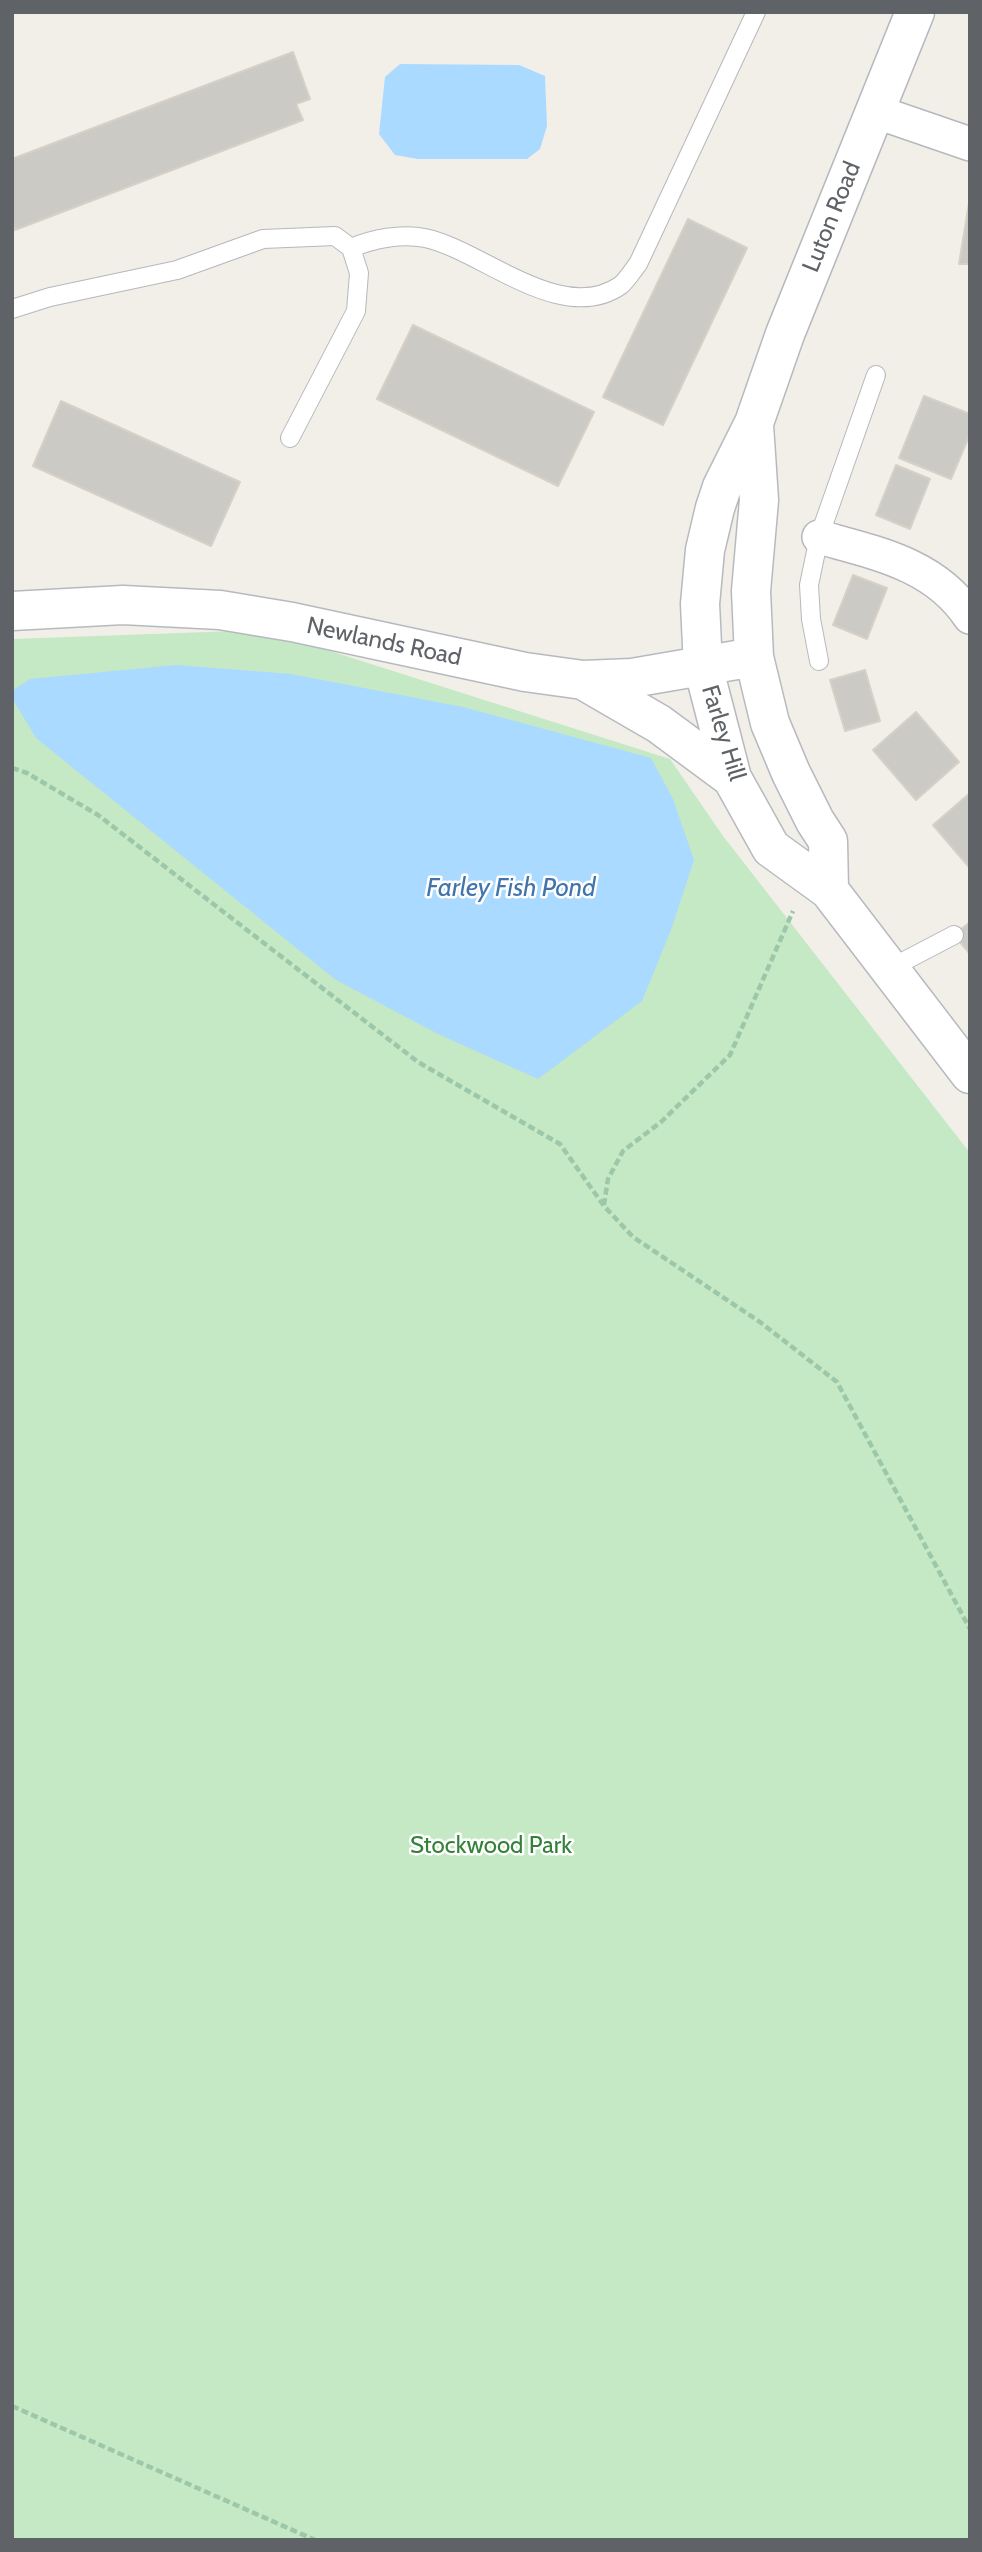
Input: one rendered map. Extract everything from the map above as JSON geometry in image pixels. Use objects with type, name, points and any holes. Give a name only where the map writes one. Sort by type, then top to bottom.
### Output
[{"type":"main road","name":"Luton Road","points":[[703,666],[700,604],[705,550],[722,487],[754,423],[785,334],[915,12]]},
{"type":"main road","name":"Luton Road","points":[[754,423],[759,500],[751,591],[754,657]]},
{"type":"main road","name":"Newlands Road","points":[[12,611],[123,606],[220,610],[292,622],[525,672],[583,680],[632,678],[754,657]]},
{"type":"main road","name":"Farley Hill","points":[[754,657],[771,723],[791,773],[828,841],[813,897]]},
{"type":"main road","name":"Farley Hill","points":[[703,666],[732,778],[771,848],[813,897],[889,969],[970,1074]]},
{"type":"main road","points":[[583,680],[659,724],[732,778]]},
{"type":"street","points":[[874,111],[970,144]]},
{"type":"street","points":[[819,537],[887,556],[926,575],[943,585],[970,617]]},
{"type":"lane","points":[[351,248],[373,239],[421,237],[442,243],[543,291],[572,297],[595,296],[621,284],[638,264],[756,12]]},
{"type":"lane","points":[[12,309],[50,297],[177,270],[263,239],[335,236],[351,248],[359,273],[356,311],[290,438]]},
{"type":"lane","points":[[819,661],[811,619],[809,585],[819,537],[876,375]]},
{"type":"lane","points":[[889,969],[954,935]]},
{"type":"path","points":[[12,768],[27,773],[98,815],[418,1062],[560,1144],[604,1206],[633,1237],[760,1322],[837,1382],[970,1629]]},
{"type":"path","points":[[604,1206],[608,1179],[623,1151],[660,1122],[730,1055],[813,897]]},
{"type":"path","points":[[12,2406],[315,2540]]},
{"type":"green space","name":"Stockwood Park","points":[[264,630],[670,759],[723,836],[970,1153],[970,2540],[12,2540],[12,639]]},
{"type":"water","points":[[400,64],[519,65],[545,76],[547,126],[540,149],[527,159],[418,159],[395,155],[379,134],[385,77]]},
{"type":"water","name":"Farley Fish Pond","points":[[176,665],[291,674],[463,707],[651,758],[673,799],[694,860],[671,930],[642,1001],[538,1079],[438,1034],[336,980],[36,738],[12,698],[12,691],[30,679]]},
{"type":"building","points":[[293,52],[310,99],[296,104],[303,120],[15,230],[12,222],[12,159]]},
{"type":"building","points":[[970,197],[970,264],[959,264]]},
{"type":"building","points":[[688,219],[747,248],[663,425],[603,397]]},
{"type":"building","points":[[413,325],[594,412],[558,486],[377,399]]},
{"type":"building","points":[[924,396],[970,414],[970,434],[951,479],[899,458]]},
{"type":"building","points":[[61,401],[240,482],[211,546],[33,466]]},
{"type":"building","points":[[896,465],[930,479],[910,529],[876,515]]},
{"type":"building","points":[[853,575],[887,588],[867,639],[833,625]]},
{"type":"building","points":[[865,670],[880,721],[845,731],[830,680]]},
{"type":"building","points":[[916,712],[959,762],[916,800],[873,750]]},
{"type":"building","points":[[970,793],[970,864],[968,866],[933,825]]},
{"type":"building","points":[[970,922],[970,954],[954,935]]}]
